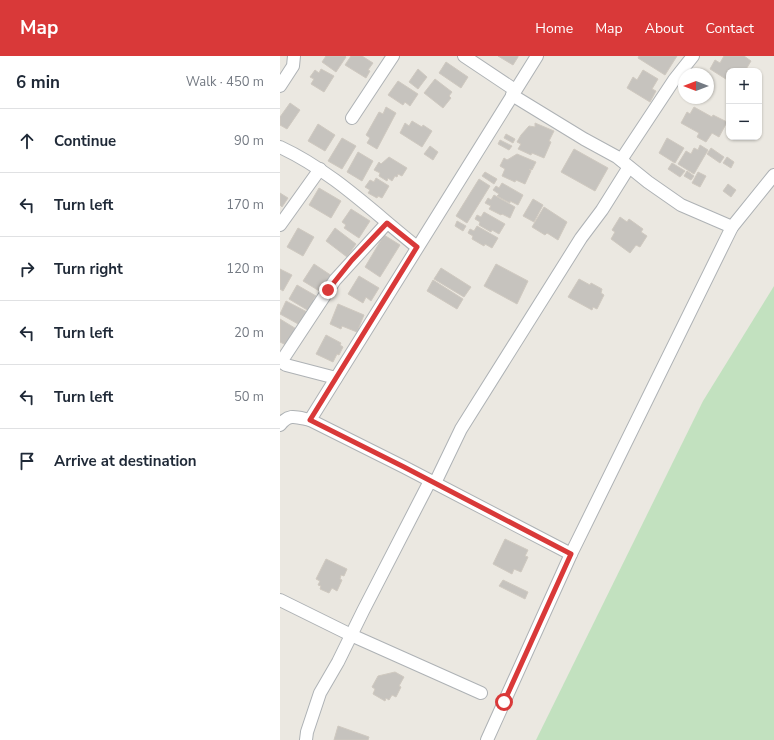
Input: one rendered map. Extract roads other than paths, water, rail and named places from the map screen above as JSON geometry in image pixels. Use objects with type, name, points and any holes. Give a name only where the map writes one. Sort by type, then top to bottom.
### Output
[{"type":"street","points":[[280,86],[293,66],[294,56]]},
{"type":"street","points":[[352,118],[393,56]]},
{"type":"street","points":[[464,56],[514,93],[625,164],[681,205],[732,226]]},
{"type":"street","points":[[310,420],[537,56]]},
{"type":"street","points":[[306,740],[307,732],[320,693],[338,662],[432,482],[461,430],[581,238],[602,210],[625,164],[674,80],[693,56]]},
{"type":"street","points":[[280,147],[320,169],[417,247]]},
{"type":"street","points":[[280,225],[320,169]]},
{"type":"street","points":[[487,740],[571,554],[732,226],[774,175]]},
{"type":"street","points":[[336,378],[286,365],[281,362],[335,280],[387,223]]},
{"type":"street","points":[[280,425],[285,419],[294,416],[310,420],[571,554]]},
{"type":"street","points":[[280,600],[351,635],[481,693]]}]
